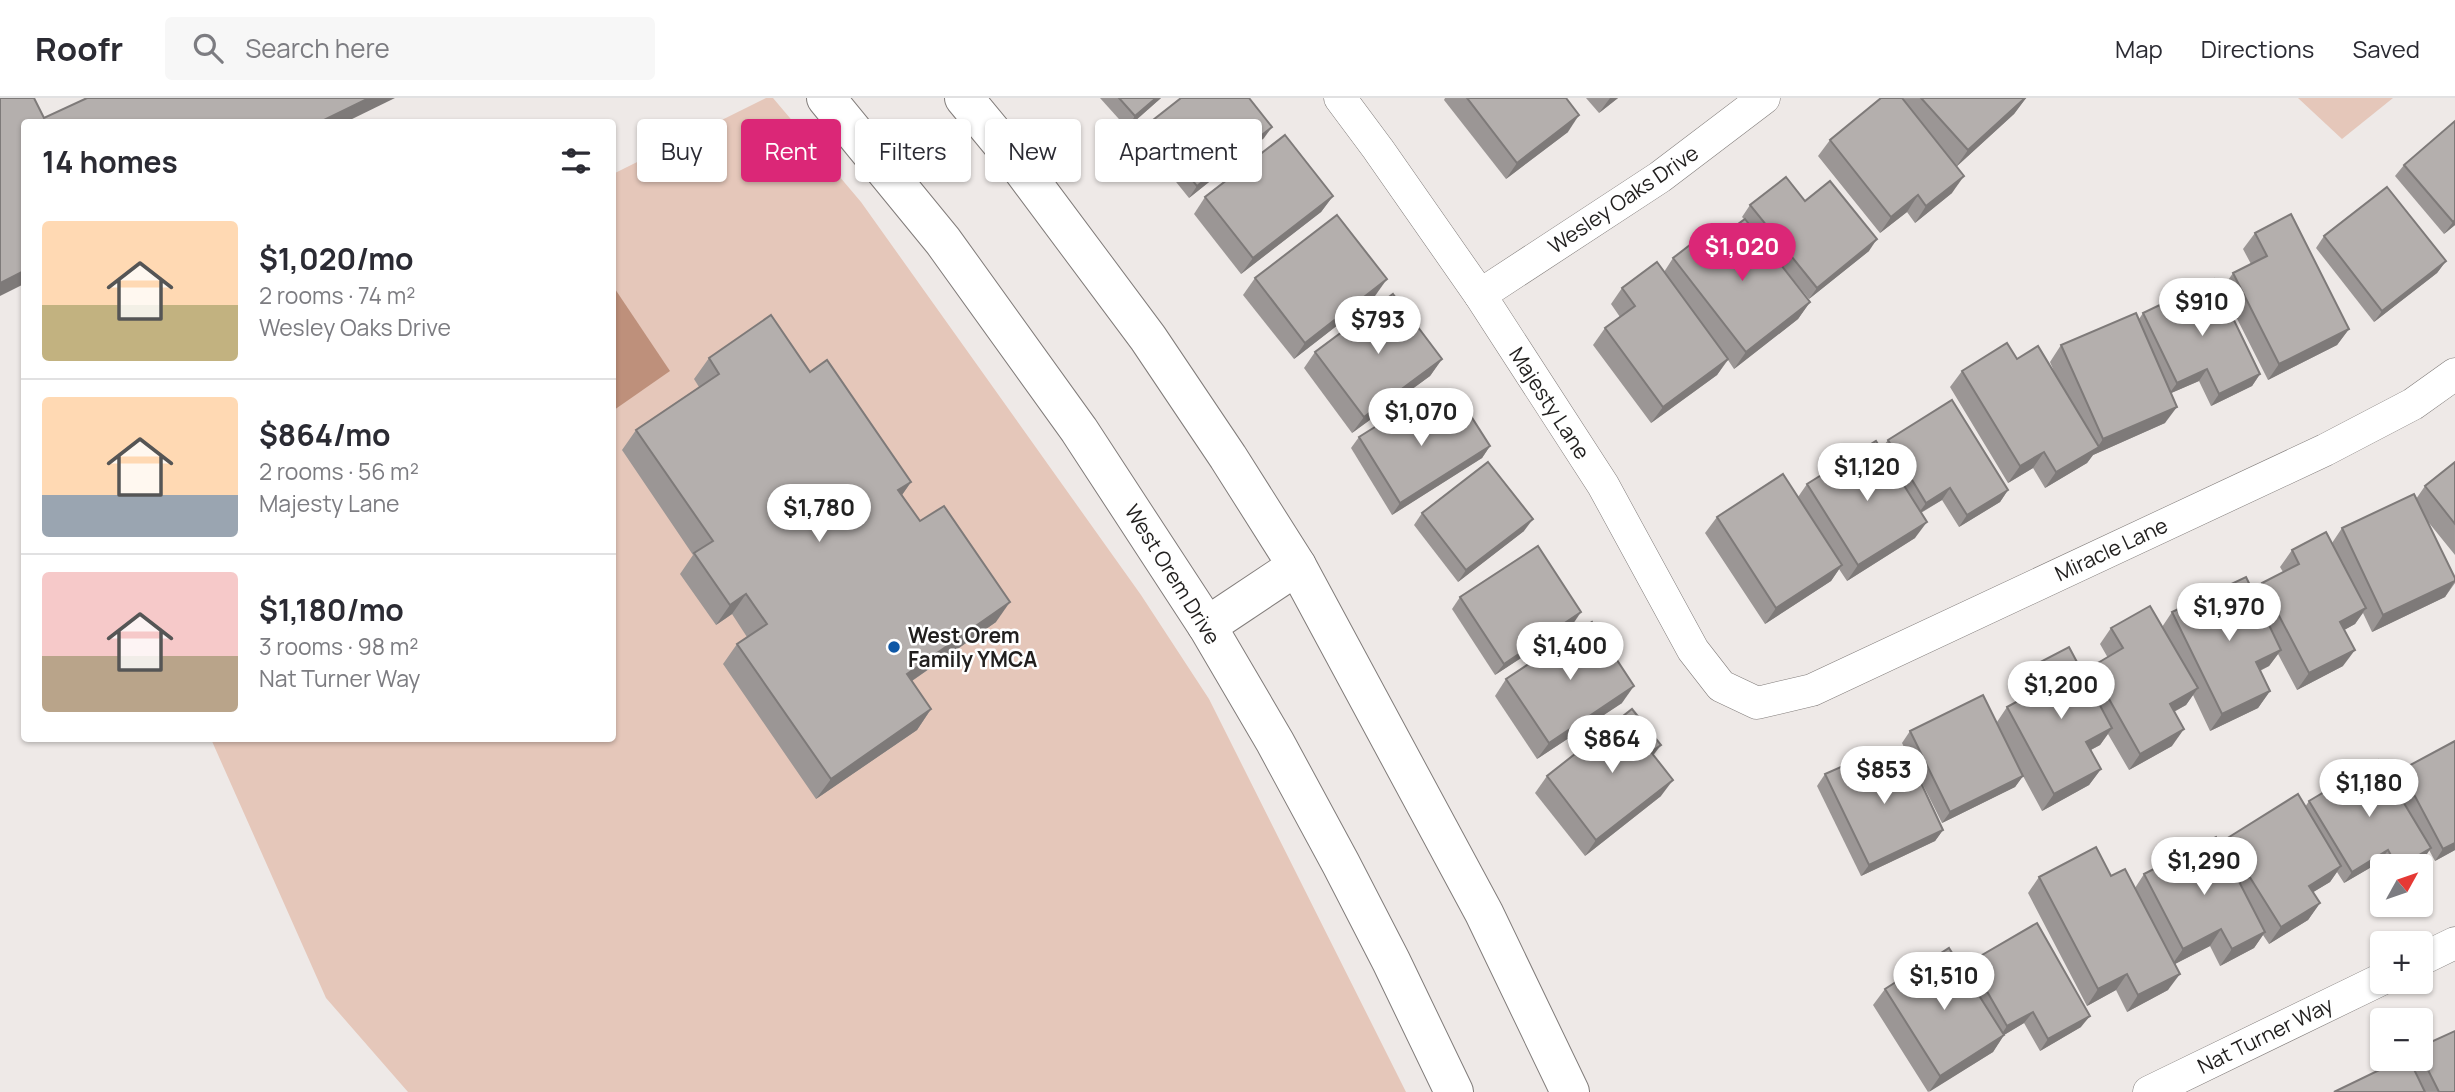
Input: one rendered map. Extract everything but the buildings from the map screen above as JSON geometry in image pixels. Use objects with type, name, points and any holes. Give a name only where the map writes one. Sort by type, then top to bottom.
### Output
[{"type":"main road","name":"West Orem Drive","points":[[826,98],[943,241],[1079,430],[1207,626],[1275,742],[1341,864],[1454,1092]]},
{"type":"main road","points":[[964,98],[1016,161],[1148,338],[1297,566],[1483,912],[1570,1092]]},
{"type":"main road","points":[[1207,626],[1297,566]]},
{"type":"street","name":"Majesty Lane","points":[[1340,98],[1480,295],[1602,485],[1693,650],[1721,686],[1757,703]]},
{"type":"street","name":"Wesley Oaks Drive","points":[[1480,295],[1660,177],[1763,98]]},
{"type":"street","name":"Miracle Lane","points":[[1757,703],[1812,690],[2325,450],[2413,404],[2455,374]]},
{"type":"street","points":[[2433,954],[2455,943]]},
{"type":"street","name":"Nat Turner Way","points":[[2149,1092],[2370,985]]},
{"type":"shaded area","name":"West Orem Family YMCA","points":[[766,98],[773,98],[791,119],[741,119],[741,182],[841,182],[841,178],[861,202],[1141,595],[1209,699],[1406,1092],[408,1092],[326,998],[212,742],[616,742],[616,173],[637,162],[637,182],[727,182],[727,119],[724,119]]},
{"type":"shaded area","points":[[2298,98],[2393,98],[2342,139]]},
{"type":"shaded area","points":[[616,290],[670,371],[616,409]]},
{"type":"place","name":"West Orem Family YMCA","points":[[894,647]]}]
